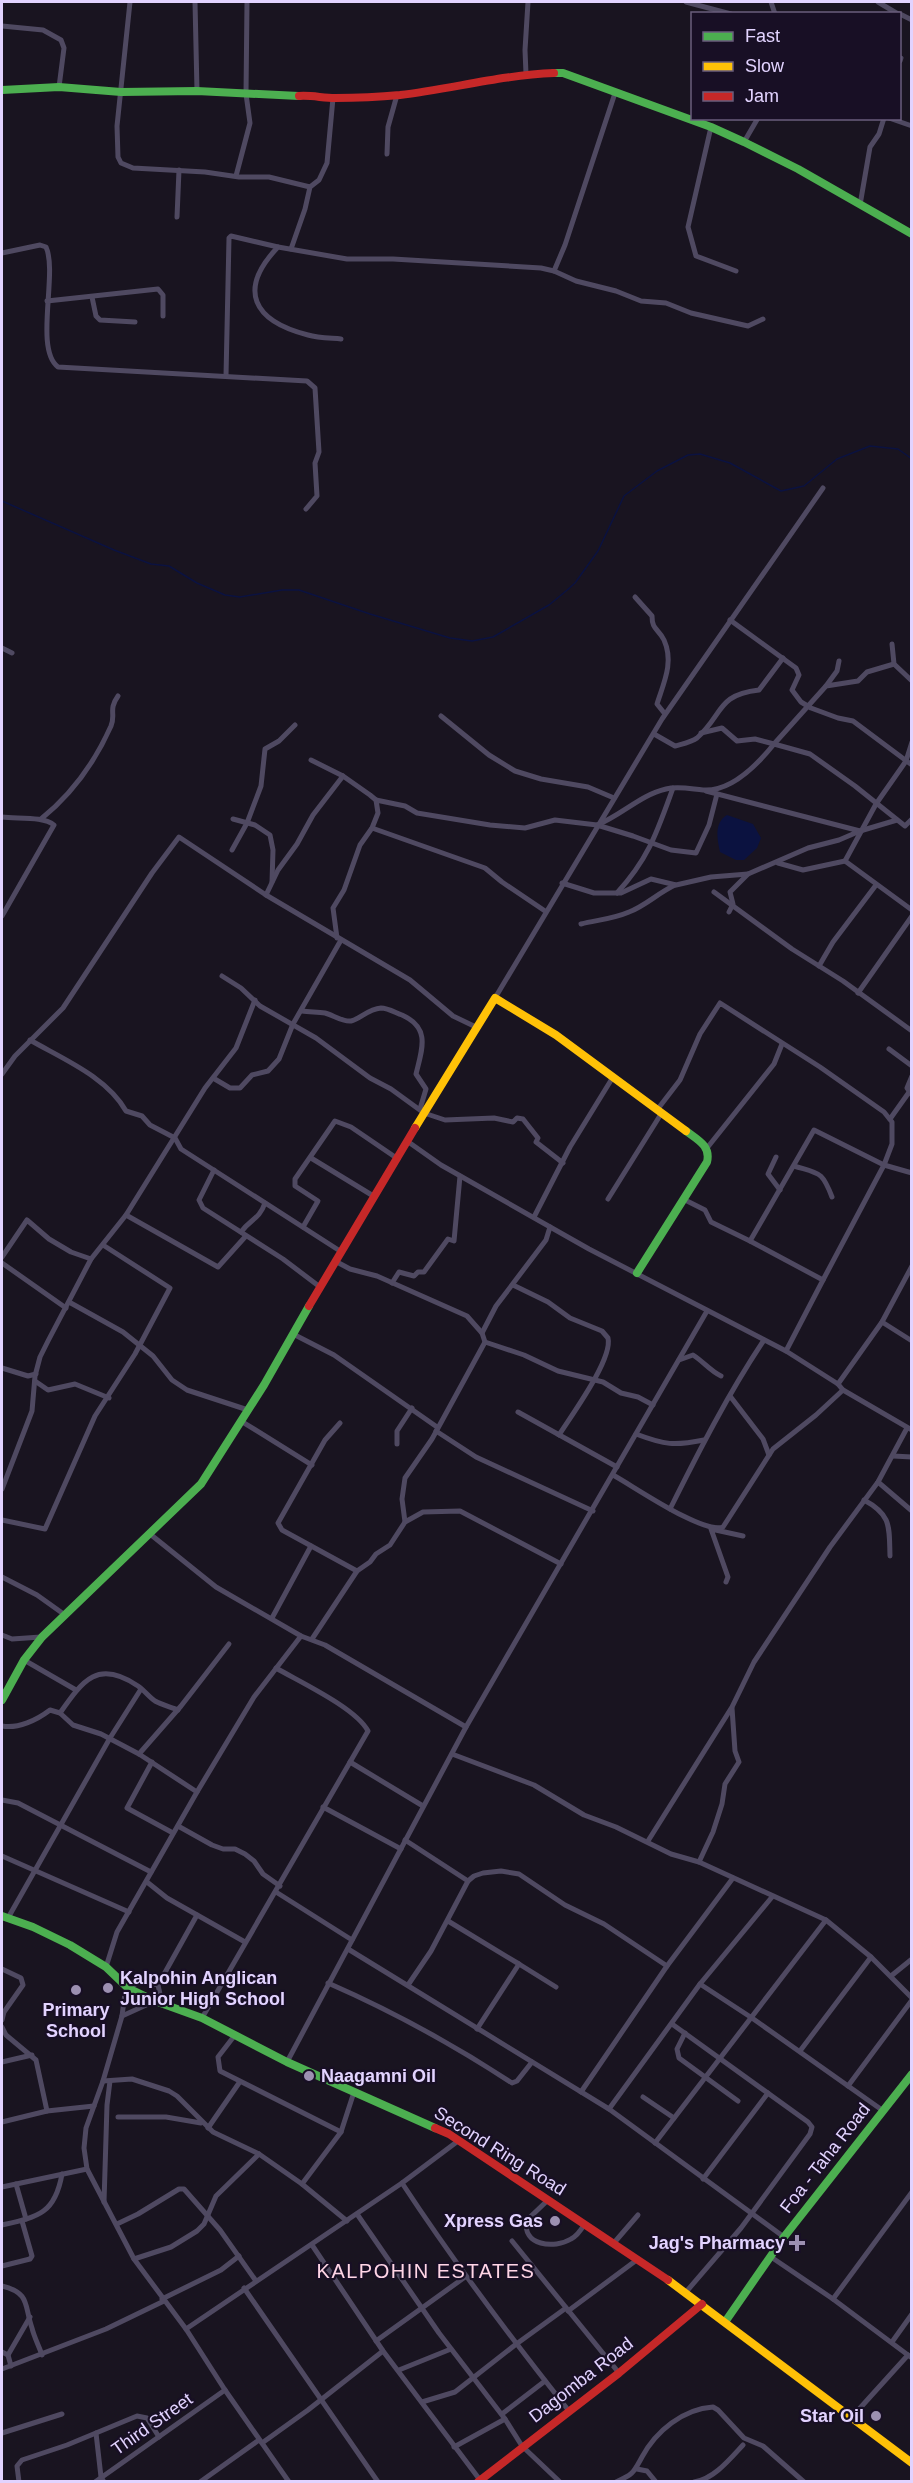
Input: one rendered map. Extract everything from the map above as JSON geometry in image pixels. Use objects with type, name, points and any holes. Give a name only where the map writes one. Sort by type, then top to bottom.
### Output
[{"type":"street","points":[[130,2],[117,126],[119,160],[123,165],[133,168],[268,177],[310,187]]},
{"type":"street","points":[[195,2],[197,91]]},
{"type":"street","points":[[236,176],[250,123],[246,94],[247,2]]},
{"type":"street","points":[[526,74],[528,2]]},
{"type":"street","points":[[686,2],[723,12]]},
{"type":"street","points":[[878,2],[896,12]]},
{"type":"street","points":[[2,26],[43,30],[62,40],[64,48],[59,87]]},
{"type":"street","points":[[2,90],[59,87],[122,92],[197,91],[291,96],[315,95],[333,98],[397,95],[453,88],[526,74],[563,73],[691,120]]},
{"type":"street","points":[[554,271],[565,245],[615,93]]},
{"type":"street","points":[[387,154],[388,127],[397,95]]},
{"type":"street","points":[[291,249],[310,187],[321,177],[327,163],[333,98]]},
{"type":"street","points":[[691,120],[744,142],[798,169],[912,234]]},
{"type":"street","points":[[744,142],[757,120]]},
{"type":"street","points":[[861,205],[870,147],[879,134],[883,120]]},
{"type":"street","points":[[895,120],[912,126]]},
{"type":"street","points":[[711,127],[688,227],[696,256],[736,271]]},
{"type":"street","points":[[177,218],[179,170]]},
{"type":"street","points":[[226,376],[229,238],[231,236],[347,259],[393,259],[500,267],[530,266],[554,271],[576,281],[616,291],[641,301],[666,303],[702,315],[748,326],[763,319]]},
{"type":"street","points":[[2,253],[40,245],[46,247],[50,266],[47,301],[50,357],[58,367],[307,381],[315,388],[319,452],[315,463],[317,496],[306,508]]},
{"type":"street","points":[[278,247],[263,262],[257,274],[254,288],[255,300],[260,308],[285,326],[308,335],[341,339]]},
{"type":"street","points":[[47,301],[158,289],[163,295],[163,316]]},
{"type":"street","points":[[92,297],[96,316],[100,320],[135,321]]},
{"type":"street","points":[[2,1699],[24,1660],[42,1637],[201,1484],[248,1410],[340,1251],[398,1159],[422,1111],[478,1028],[545,911],[665,714],[823,488]]},
{"type":"street","points":[[635,597],[652,616],[652,626],[664,640],[669,663],[657,704],[665,714]]},
{"type":"street","points":[[730,620],[796,668],[799,675],[792,690],[801,702],[838,718],[853,721],[909,763]]},
{"type":"street","points":[[892,644],[894,664],[912,681]]},
{"type":"street","points":[[2,648],[12,653]]},
{"type":"street","points":[[654,734],[675,746],[696,739],[726,700],[746,691],[759,690],[783,658]]},
{"type":"street","points":[[706,790],[732,783],[759,763],[826,686],[837,670],[839,661]]},
{"type":"street","points":[[826,686],[858,681],[867,672],[894,664]]},
{"type":"street","points":[[41,819],[72,791],[86,771],[111,725],[111,708],[118,696]]},
{"type":"street","points":[[441,716],[489,755],[515,771],[541,779],[588,787],[614,798]]},
{"type":"street","points":[[232,850],[248,823],[261,786],[265,749],[279,741],[295,724]]},
{"type":"street","points":[[701,733],[722,728],[737,741],[755,740],[810,754],[905,826],[912,819]]},
{"type":"street","points":[[845,861],[876,804],[909,763],[912,742]]},
{"type":"street","points":[[311,760],[343,776],[376,800],[405,806],[417,813],[490,825],[525,828],[555,820],[597,825],[671,850],[696,853],[709,825],[717,794]]},
{"type":"street","points":[[266,895],[314,815],[343,776]]},
{"type":"street","points":[[597,825],[617,817],[637,800],[673,788],[706,790],[860,831]]},
{"type":"street","points":[[617,893],[639,867],[653,843],[673,788]]},
{"type":"street","points":[[213,1078],[230,1088],[240,1088],[252,1075],[268,1071],[279,1059],[293,1024],[339,939],[333,908],[344,890],[360,845],[372,828],[378,813],[376,800]]},
{"type":"street","points":[[2,817],[41,819],[54,823],[54,828],[2,916]]},
{"type":"street","points":[[233,819],[255,825],[270,835],[273,850],[272,882]]},
{"type":"street","points":[[581,924],[609,919],[631,911],[658,893],[676,885],[711,877],[748,874],[778,863],[808,848],[897,820]]},
{"type":"street","points":[[372,828],[485,868],[545,911]]},
{"type":"street","points":[[2,1074],[30,1040],[63,1008],[179,837],[266,895],[410,980],[437,1000],[453,1016],[478,1028]]},
{"type":"street","points":[[778,863],[803,870],[845,861],[912,910]]},
{"type":"street","points":[[729,912],[733,904],[730,892],[748,874]]},
{"type":"street","points":[[562,883],[594,893],[617,893],[651,879],[676,885]]},
{"type":"street","points":[[819,966],[833,942],[876,885]]},
{"type":"street","points":[[714,891],[792,949],[912,1031]]},
{"type":"street","points":[[858,993],[912,916]]},
{"type":"street","points":[[222,976],[270,1013],[316,1038],[370,1078],[391,1089],[422,1111],[452,1121],[494,1118],[513,1122],[517,1118],[522,1119],[538,1138],[536,1142],[563,1163]]},
{"type":"street","points":[[495,998],[556,1035],[678,1124],[707,1148],[709,1157],[707,1162],[637,1273]]},
{"type":"street","points":[[2,1489],[32,1412],[40,1358],[67,1305],[91,1259],[126,1215],[213,1078],[236,1048],[255,1000]]},
{"type":"street","points":[[608,1199],[680,1080],[700,1035],[720,1003],[884,1112],[890,1119],[893,1137],[884,1165],[786,1350]]},
{"type":"street","points":[[302,1011],[328,1014],[349,1021],[362,1013],[386,1008],[416,1023],[420,1028],[422,1042],[416,1074],[426,1089],[422,1111]]},
{"type":"street","points":[[30,1040],[101,1083],[119,1098],[126,1111],[142,1116],[150,1125],[175,1138],[181,1149],[340,1251]]},
{"type":"street","points":[[707,1148],[774,1064],[782,1044]]},
{"type":"street","points":[[889,1049],[912,1066]]},
{"type":"street","points":[[890,1119],[910,1091],[912,1076]]},
{"type":"street","points":[[534,1217],[613,1077]]},
{"type":"street","points":[[303,1227],[318,1201],[295,1186],[295,1179],[333,1122],[338,1121],[398,1159]]},
{"type":"street","points":[[750,1240],[814,1130],[884,1165],[912,1173]]},
{"type":"street","points":[[407,1142],[460,1176],[550,1227],[707,1311],[786,1350],[838,1383],[843,1390],[909,1429],[878,1482],[830,1547],[754,1662],[732,1707],[648,1841]]},
{"type":"street","points":[[168,1149],[181,1149]]},
{"type":"street","points":[[777,1157],[768,1174],[780,1190]]},
{"type":"street","points":[[311,1158],[375,1197]]},
{"type":"street","points":[[794,1166],[816,1172],[825,1178],[832,1197]]},
{"type":"street","points":[[214,1170],[199,1200],[201,1205],[283,1259],[320,1287]]},
{"type":"street","points":[[392,1283],[399,1272],[414,1276],[418,1272],[424,1272],[448,1239],[454,1241],[460,1176]]},
{"type":"street","points":[[683,1199],[705,1210],[711,1222],[722,1229],[750,1240],[823,1280]]},
{"type":"street","points":[[126,1215],[218,1268],[243,1234],[247,1224],[255,1221],[265,1203]]},
{"type":"street","points":[[2,1257],[27,1220],[49,1239],[71,1252],[91,1259]]},
{"type":"street","points":[[482,1333],[496,1306],[546,1240],[550,1227]]},
{"type":"street","points":[[2,1520],[45,1528],[95,1416],[109,1398],[170,1286],[103,1245]]},
{"type":"street","points":[[335,1261],[344,1267],[377,1276],[467,1316],[482,1333],[484,1342],[403,1485],[405,1522]]},
{"type":"street","points":[[2,1263],[67,1305],[123,1332],[153,1356],[172,1380],[187,1390],[248,1410]]},
{"type":"street","points":[[838,1383],[882,1322],[912,1266]]},
{"type":"street","points":[[513,1285],[548,1302],[570,1318],[606,1334],[610,1345],[594,1380],[559,1435]]},
{"type":"street","points":[[287,2062],[466,1727],[707,1311]]},
{"type":"street","points":[[882,1322],[912,1341]]},
{"type":"street","points":[[293,1334],[334,1355],[412,1408],[436,1429],[476,1457],[592,1511]]},
{"type":"street","points":[[670,1509],[704,1440],[745,1368],[764,1340]]},
{"type":"street","points":[[484,1342],[524,1355],[558,1371],[594,1380],[653,1405]]},
{"type":"street","points":[[679,1360],[693,1355],[710,1371],[721,1377]]},
{"type":"street","points":[[2,1368],[28,1376],[36,1374]]},
{"type":"street","points":[[35,1381],[48,1390],[75,1384],[109,1398]]},
{"type":"street","points":[[711,1529],[723,1527],[777,1444],[816,1416],[843,1390]]},
{"type":"street","points":[[730,1396],[763,1439],[769,1455]]},
{"type":"street","points":[[397,1444],[396,1431],[412,1408]]},
{"type":"street","points":[[518,1412],[617,1467]]},
{"type":"street","points":[[241,1421],[312,1465]]},
{"type":"street","points":[[340,1424],[325,1440],[278,1523],[282,1530],[357,1571]]},
{"type":"street","points":[[636,1434],[657,1442],[678,1446],[704,1440]]},
{"type":"street","points":[[893,1455],[912,1456]]},
{"type":"street","points":[[613,1475],[670,1509],[711,1529],[743,1536]]},
{"type":"street","points":[[878,1482],[912,1511]]},
{"type":"street","points":[[864,1500],[881,1509],[889,1528],[890,1556]]},
{"type":"street","points":[[312,1639],[357,1571],[390,1545],[405,1522],[423,1512],[460,1511],[561,1564]]},
{"type":"street","points":[[711,1529],[728,1577],[726,1582]]},
{"type":"street","points":[[150,1534],[216,1587],[301,1636],[312,1639],[380,1675],[466,1727]]},
{"type":"street","points":[[272,1618],[311,1546]]},
{"type":"street","points":[[2,1577],[37,1595],[65,1615]]},
{"type":"street","points":[[2,1635],[12,1639],[42,1637]]},
{"type":"street","points":[[106,1967],[117,1932],[197,1792],[249,1706],[301,1636]]},
{"type":"street","points":[[139,1754],[230,1644]]},
{"type":"street","points":[[24,1660],[76,1690]]},
{"type":"street","points":[[202,2018],[280,1886],[323,1807],[368,1734],[367,1728],[356,1717],[276,1668]]},
{"type":"street","points":[[60,1713],[76,1690],[91,1676],[108,1673],[116,1674],[141,1689],[156,1702],[177,1710]]},
{"type":"street","points":[[5,1917],[141,1689]]},
{"type":"street","points":[[699,1862],[713,1832],[722,1804],[725,1784],[739,1762],[735,1751],[732,1707]]},
{"type":"street","points":[[2,1726],[20,1726],[41,1717],[50,1710],[60,1713],[73,1725],[110,1738],[139,1754],[197,1792]]},
{"type":"street","points":[[452,1754],[534,1785],[584,1815],[648,1841],[671,1854],[699,1862],[826,1920],[871,1957],[912,1999],[848,2086]]},
{"type":"street","points":[[152,1762],[127,1808],[174,1833]]},
{"type":"street","points":[[350,1762],[423,1806]]},
{"type":"street","points":[[2,1800],[18,1803],[151,1872]]},
{"type":"street","points":[[323,1807],[401,1849]]},
{"type":"street","points":[[178,1826],[212,1845],[222,1849],[235,1849],[245,1854],[254,1861],[263,1874],[280,1886]]},
{"type":"street","points":[[405,1840],[468,1881]]},
{"type":"street","points":[[2,1856],[129,1912]]},
{"type":"street","points":[[408,1985],[448,1921],[468,1881],[483,1873],[501,1871],[519,1874],[565,1905],[604,1924],[667,1966]]},
{"type":"street","points":[[581,2092],[667,1966],[733,1878]]},
{"type":"street","points":[[147,1882],[167,1898],[245,1942]]},
{"type":"street","points":[[276,1892],[352,1940]]},
{"type":"street","points":[[609,2109],[700,1984],[772,1897]]},
{"type":"street","points":[[122,2016],[155,2001],[160,1994],[158,1985],[197,1915]]},
{"type":"street","name":"Second Ring Road","points":[[5,1917],[52,1936],[106,1967],[128,1988],[155,2001],[202,2018],[287,2062],[438,2128],[686,2292],[912,2463]]},
{"type":"street","points":[[655,2143],[826,1920]]},
{"type":"street","points":[[448,1921],[556,1987]]},
{"type":"street","points":[[348,1949],[609,2109],[784,2237]]},
{"type":"street","points":[[800,2051],[871,1957]]},
{"type":"street","points":[[891,1976],[912,1959]]},
{"type":"street","points":[[477,2029],[519,1964]]},
{"type":"street","points":[[2,1969],[22,1981],[23,1985],[3,2013],[2,2020]]},
{"type":"street","points":[[104,2202],[107,2081],[128,1988],[141,1981],[158,1985]]},
{"type":"street","points":[[328,1983],[368,2000],[474,2058],[512,2083],[517,2081],[532,2062]]},
{"type":"street","points":[[700,1984],[800,2051],[882,2110]]},
{"type":"street","points":[[672,2024],[812,2127],[810,2134],[751,2213],[706,2271],[686,2292]]},
{"type":"street","points":[[2,2027],[4,2035],[36,2060],[47,2111]]},
{"type":"street","points":[[685,2033],[677,2054],[679,2058],[738,2101]]},
{"type":"street","points":[[235,2035],[222,2049],[217,2062],[220,2071],[239,2083],[341,2132]]},
{"type":"street","points":[[2,2062],[32,2055]]},
{"type":"street","name":"Foa - Taha Road","points":[[725,2322],[784,2237],[912,2074]]},
{"type":"street","points":[[107,2081],[132,2079],[161,2087],[177,2096],[201,2123],[259,2154],[302,2184],[347,2221]]},
{"type":"street","points":[[107,2081],[86,2128],[84,2148],[87,2169],[134,2259],[186,2329],[225,2390],[289,2481]]},
{"type":"street","points":[[208,2128],[239,2083]]},
{"type":"street","points":[[302,2184],[341,2132],[354,2092]]},
{"type":"street","points":[[703,2179],[768,2093]]},
{"type":"street","points":[[643,2097],[674,2118]]},
{"type":"street","points":[[2,2122],[47,2111],[94,2106]]},
{"type":"street","points":[[118,2116],[166,2117],[201,2123]]},
{"type":"street","points":[[186,2329],[402,2183],[458,2141]]},
{"type":"street","points":[[134,2259],[171,2247],[196,2231],[204,2223],[216,2196],[259,2154]]},
{"type":"street","points":[[2,2187],[87,2169]]},
{"type":"street","points":[[2,2225],[44,2212],[52,2205],[62,2174]]},
{"type":"street","points":[[402,2183],[465,2277],[568,2411]]},
{"type":"street","points":[[2,2266],[26,2261],[32,2256],[16,2184]]},
{"type":"street","points":[[117,2224],[182,2188],[207,2215],[256,2280]]},
{"type":"street","points":[[833,2299],[912,2192]]},
{"type":"street","points":[[548,2200],[527,2220],[526,2230],[531,2239],[544,2244],[558,2245],[572,2239],[584,2225]]},
{"type":"street","points":[[357,2214],[421,2308],[504,2416],[522,2446],[560,2481]]},
{"type":"street","points":[[613,2244],[638,2215]]},
{"type":"street","points":[[512,2241],[619,2373]]},
{"type":"street","points":[[312,2245],[383,2351],[479,2481]]},
{"type":"street","points":[[2,2369],[106,2330],[221,2270],[238,2256]]},
{"type":"street","points":[[771,2258],[833,2299],[910,2356],[851,2418]]},
{"type":"street","points":[[422,2402],[450,2395],[515,2344],[638,2259]]},
{"type":"street","points":[[376,2341],[465,2277]]},
{"type":"street","points":[[2,2286],[21,2294],[42,2355]]},
{"type":"street","points":[[244,2288],[378,2481]]},
{"type":"street","name":"Dagomba Road","points":[[479,2481],[619,2373],[702,2304]]},
{"type":"street","points":[[892,2342],[912,2314]]},
{"type":"street","points":[[11,2366],[5,2354],[30,2316]]},
{"type":"street","points":[[399,2370],[451,2349]]},
{"type":"street","points":[[200,2481],[322,2399],[383,2351]]},
{"type":"street","points":[[454,2447],[504,2416],[545,2381]]},
{"type":"street","name":"Third Street","points":[[95,2481],[103,2479],[225,2390]]},
{"type":"street","points":[[616,2481],[637,2469],[642,2456],[671,2423],[689,2413],[713,2407],[744,2438],[763,2446],[804,2481]]},
{"type":"street","points":[[2,2433],[62,2414]]},
{"type":"street","points":[[19,2481],[17,2466],[22,2460],[143,2415],[159,2437]]},
{"type":"street","points":[[96,2433],[103,2479]]},
{"type":"street","points":[[694,2481],[707,2478],[714,2473],[743,2445]]},
{"type":"street","points":[[637,2469],[647,2471],[656,2481]]},
{"type":"shaded area","points":[[727,815],[753,824],[761,838],[757,848],[744,860],[736,860],[720,852],[718,827]]},
{"type":"waterway","points":[[2,501],[114,550],[151,564],[169,566],[197,583],[225,595],[240,597],[282,590],[299,590],[450,638],[472,641],[493,637],[549,605],[566,591],[575,583],[598,551],[624,496],[657,471],[688,455],[700,454],[730,463],[781,491],[804,486],[837,459],[870,446],[898,449],[912,459]]},
{"type":"traffic: fast","points":[[554,73],[563,73],[691,120]]},
{"type":"traffic: fast","points":[[2,90],[59,87],[121,92],[197,91],[299,96]]},
{"type":"traffic: fast","points":[[692,120],[744,142],[798,169],[912,234]]},
{"type":"traffic: fast","points":[[637,1273],[707,1162],[708,1156],[705,1148],[686,1131]]},
{"type":"traffic: fast","points":[[2,1700],[24,1660],[42,1637],[201,1484],[264,1385],[309,1306]]},
{"type":"traffic: fast","points":[[2,1916],[33,1927],[70,1945],[106,1967],[128,1988],[155,2001],[202,2018],[287,2062],[435,2128]]},
{"type":"traffic: fast","points":[[725,2322],[784,2237],[912,2074]]},
{"type":"traffic: slow","points":[[415,1128],[495,998],[556,1035],[686,1131]]},
{"type":"traffic: slow","points":[[668,2280],[912,2463]]},
{"type":"traffic: jam","points":[[299,96],[343,98],[400,95],[515,76],[554,73]]},
{"type":"traffic: jam","points":[[309,1306],[415,1128]]},
{"type":"traffic: jam","points":[[435,2128],[449,2134],[668,2280]]},
{"type":"traffic: jam","points":[[478,2482],[619,2373],[702,2304]]},
{"type":"place","name":"Kalpohin Anglican Junior High School","points":[[108,1988]]},
{"type":"place","name":"Primary School","points":[[76,1990]]},
{"type":"place","name":"Naagamni Oil","points":[[309,2076]]},
{"type":"place","name":"Xpress Gas","points":[[555,2221]]},
{"type":"place","name":"Jag's Pharmacy","points":[[797,2243]]},
{"type":"place","name":"Star Oil","points":[[876,2416]]},
{"type":"district","name":"KALPOHIN ESTATES","points":[[426,2271]]}]
